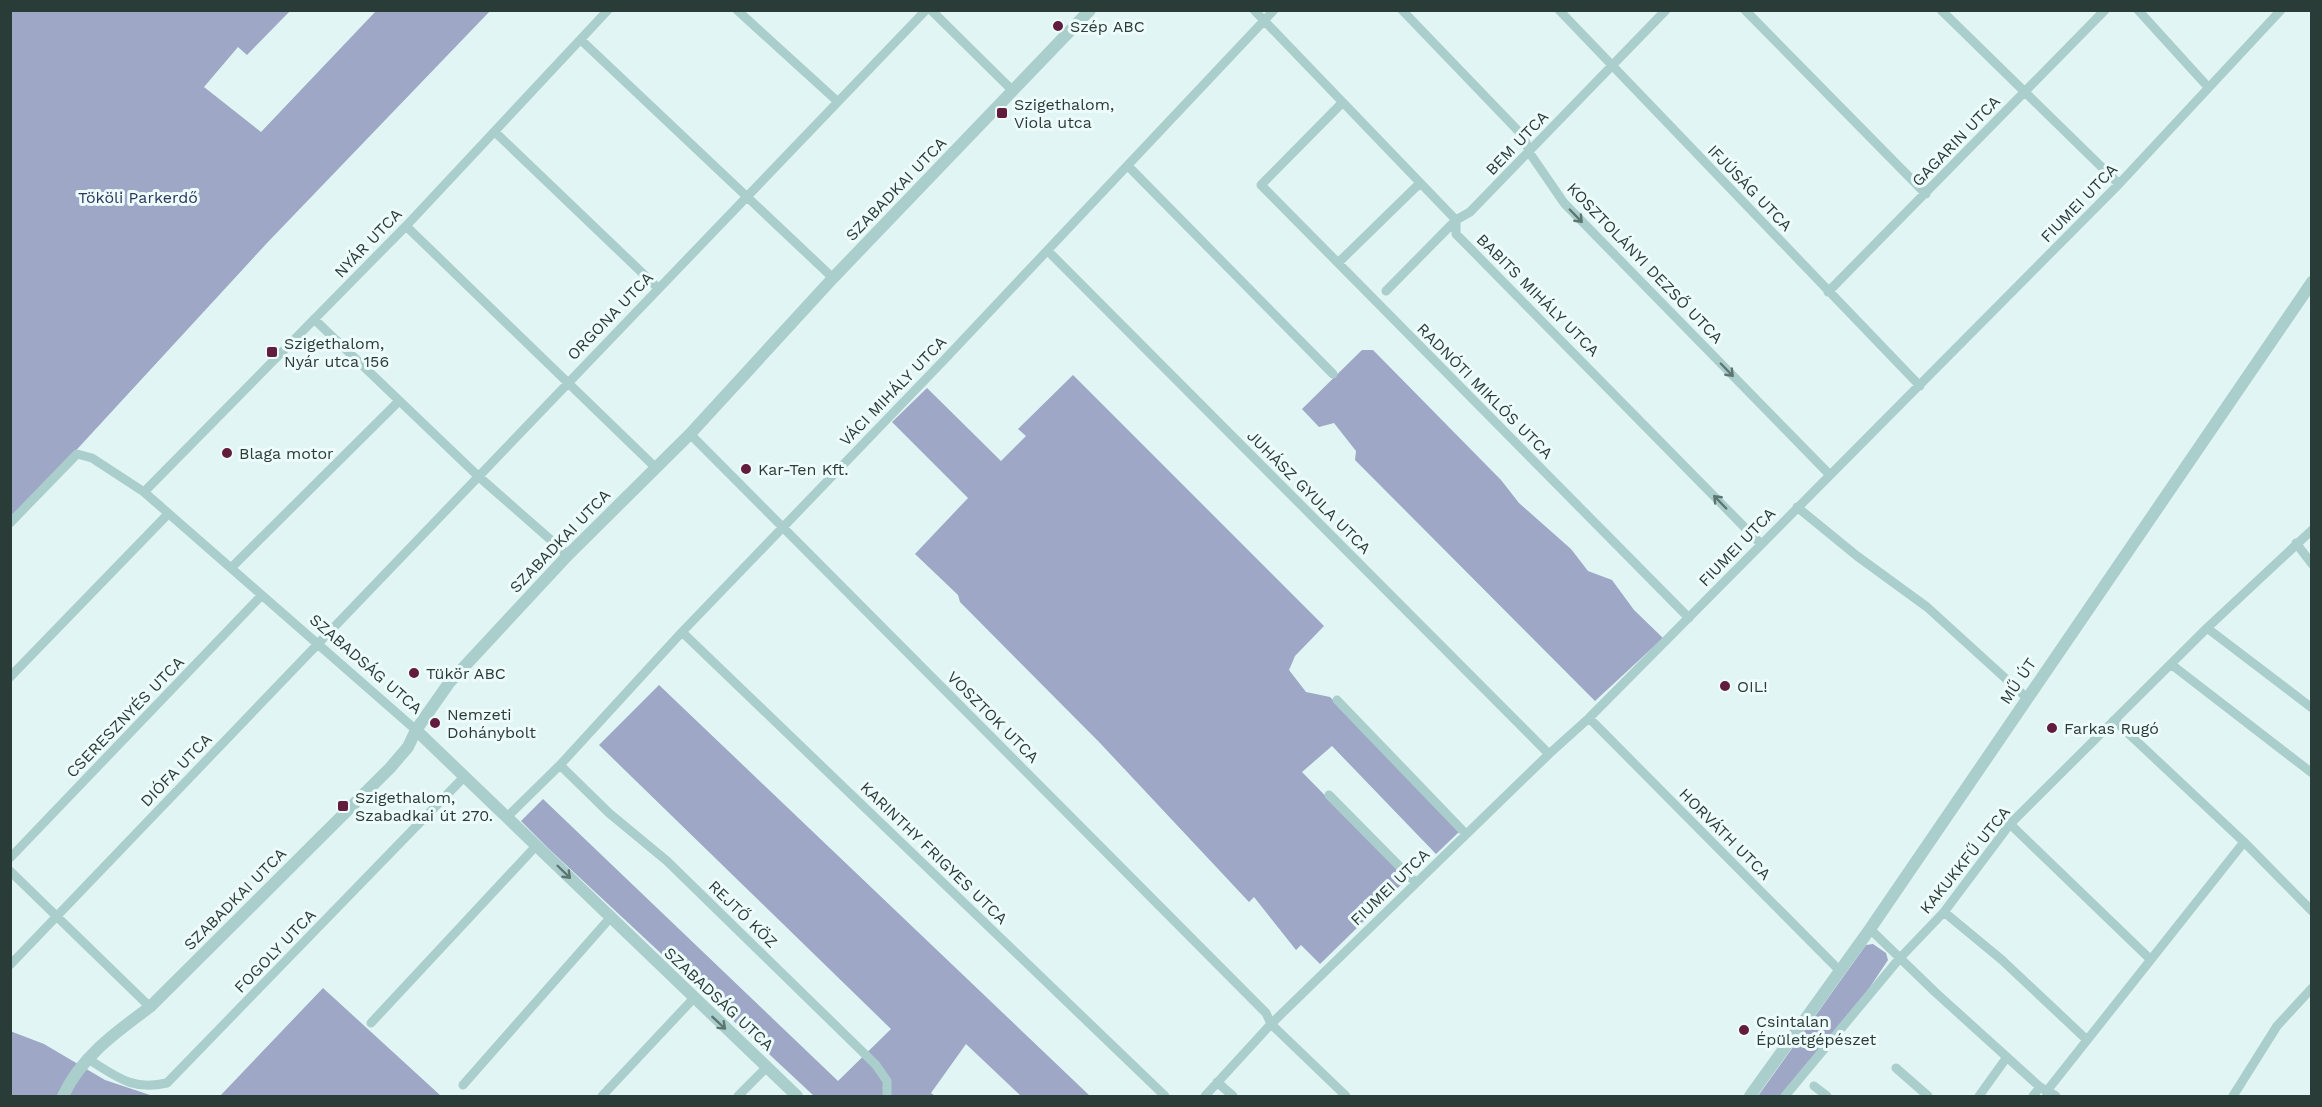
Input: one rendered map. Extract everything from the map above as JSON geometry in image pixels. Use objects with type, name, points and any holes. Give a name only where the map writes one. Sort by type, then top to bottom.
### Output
[{"type":"street","name":"NYÁR UTCA","points":[[144,492],[406,226],[608,10]]},
{"type":"street","points":[[737,10],[837,102]]},
{"type":"street","name":"ORGONA UTCA","points":[[318,644],[926,10]]},
{"type":"street","points":[[931,10],[1013,91]]},
{"type":"street","name":"SZABADKAI UTCA","points":[[63,1096],[72,1076],[107,1039],[150,1006],[390,768],[408,747],[416,730],[449,683],[568,555],[690,434],[833,278],[1090,10]]},
{"type":"street","name":"BABITS MIHÁLY UTCA","points":[[1254,10],[1341,104],[1456,220],[1456,234],[1761,544]]},
{"type":"street","name":"VÁCI MIHÁLY UTCA","points":[[508,816],[560,765],[682,632],[1048,251],[1274,10]]},
{"type":"street","name":"KOSZTOLÁNYI DEZSŐ UTCA","points":[[1402,10],[1524,137],[1529,152],[1564,203],[1829,474]]},
{"type":"street","name":"IFJÚSÁG UTCA","points":[[1558,10],[1920,386]]},
{"type":"street","name":"BEM UTCA","points":[[1386,291],[1456,220],[1470,212],[1666,10]]},
{"type":"street","points":[[1745,10],[1926,194]]},
{"type":"street","points":[[1941,10],[2119,184]]},
{"type":"street","name":"GAGARIN UTCA","points":[[1828,292],[2105,10]]},
{"type":"street","points":[[2138,10],[2208,87]]},
{"type":"street","name":"FIUMEI UTCA","points":[[1205,1096],[1271,1024],[1589,718],[1829,474],[1920,386],[2119,184],[2281,10]]},
{"type":"street","points":[[581,40],[833,278]]},
{"type":"street","name":"RADNÓTI MIKLÓS UTCA","points":[[1341,104],[1260,185],[1689,618]]},
{"type":"street","points":[[495,132],[658,288]]},
{"type":"street","points":[[1128,166],[1333,374]]},
{"type":"street","points":[[1338,263],[1420,183]]},
{"type":"street","points":[[406,226],[655,467]]},
{"type":"street","name":"JUHÁSZ GYULA UTCA","points":[[1048,251],[1549,754]]},
{"type":"street","name":"MŰ ÚT","points":[[1750,1096],[1870,928],[2312,282]]},
{"type":"street","points":[[314,319],[478,476],[568,555]]},
{"type":"street","points":[[231,568],[399,401]]},
{"type":"street","name":"VOSZTOK UTCA","points":[[690,434],[1266,1013],[1271,1024],[1346,1096]]},
{"type":"street","name":"SZABADSÁG UTCA","points":[[10,523],[78,454],[92,458],[144,492],[416,730],[508,816],[693,999],[797,1096]]},
{"type":"street","points":[[1797,507],[1857,556],[1927,607],[2027,698]]},
{"type":"street","points":[[10,677],[168,514]]},
{"type":"street","name":"KAKUKKFŰ UTCA","points":[[1785,1096],[1899,959],[1944,912],[2010,824],[2207,628],[2312,530]]},
{"type":"street","points":[[2296,543],[2312,564]]},
{"type":"street","name":"CSERESZNYÉS UTCA","points":[[10,858],[261,596]]},
{"type":"street","points":[[2207,628],[2312,708]]},
{"type":"street","name":"KARINTHY FRIGYES UTCA","points":[[682,632],[1165,1096]]},
{"type":"street","name":"DIÓFA UTCA","points":[[10,965],[318,644]]},
{"type":"street","points":[[2172,664],[2312,773]]},
{"type":"street","points":[[1337,700],[1466,834]]},
{"type":"street","name":"HORVÁTH UTCA","points":[[1589,718],[1840,971]]},
{"type":"street","points":[[2114,720],[2244,842],[2312,910]]},
{"type":"street","name":"REJTŐ KÖZ","points":[[560,765],[609,813],[667,861],[876,1065],[886,1082],[887,1096]]},
{"type":"street","name":"FOGOLY UTCA","points":[[88,1059],[131,1085],[150,1087],[167,1083],[464,777]]},
{"type":"street","points":[[1329,795],[1416,883]]},
{"type":"street","points":[[2010,824],[2150,959]]},
{"type":"street","points":[[2033,1096],[2043,1089],[2087,1040],[2244,842]]},
{"type":"street","points":[[371,1023],[536,846]]},
{"type":"street","points":[[10,871],[150,1006]]},
{"type":"street","points":[[1944,912],[2002,960],[2087,1040]]},
{"type":"street","points":[[463,1085],[610,918]]},
{"type":"street","points":[[1870,928],[1899,959],[2007,1057],[2043,1089],[2056,1096]]},
{"type":"street","points":[[2233,1096],[2277,1026],[2312,987]]},
{"type":"street","points":[[602,1096],[693,999]]},
{"type":"street","points":[[1979,1096],[2007,1057]]},
{"type":"street","points":[[738,1096],[767,1067]]},
{"type":"street","points":[[1896,1068],[1928,1096]]},
{"type":"street","points":[[1217,1082],[1233,1096]]},
{"type":"street","points":[[1814,1086],[1827,1096]]},
{"type":"green space","name":"Tököli Parkerdő","points":[[11,11],[290,11],[247,55],[238,47],[204,87],[261,132],[376,11],[490,11],[267,243],[11,521]]},
{"type":"green space","points":[[1362,350],[1373,350],[1501,480],[1519,503],[1571,549],[1588,571],[1612,580],[1634,610],[1663,638],[1595,701],[1355,460],[1356,451],[1334,423],[1319,427],[1302,409]]},
{"type":"green space","points":[[1073,375],[1324,626],[1295,656],[1289,670],[1306,692],[1330,697],[1460,831],[1436,854],[1332,746],[1302,772],[1407,879],[1320,964],[1301,945],[1296,950],[1254,897],[1249,902],[1100,743],[960,602],[958,595],[915,554],[968,498],[892,422],[927,388],[1001,461],[1026,436],[1018,429]]},
{"type":"green space","points":[[659,685],[1090,1096],[1021,1096],[966,1044],[931,1093],[935,1096],[814,1096],[549,849],[521,821],[543,799],[838,1081],[891,1029],[599,745]]},
{"type":"green space","points":[[1873,944],[1886,953],[1888,960],[1866,993],[1782,1096],[1758,1096],[1866,945]]},
{"type":"green space","points":[[323,988],[441,1096],[220,1096]]},
{"type":"green space","points":[[10,1031],[44,1044],[105,1080],[153,1096],[11,1096]]},
{"type":"place","name":"Szép ABC","points":[[1058,26]]},
{"type":"place","name":"Szigethalom, Viola utca","points":[[1002,113]]},
{"type":"place","name":"Szigethalom, Nyár utca 156","points":[[272,352]]},
{"type":"place","name":"Blaga motor","points":[[227,453]]},
{"type":"place","name":"Kar-Ten Kft.","points":[[746,469]]},
{"type":"place","name":"Tükör ABC","points":[[414,673]]},
{"type":"place","name":"OIL!","points":[[1725,686]]},
{"type":"place","name":"Nemzeti Dohánybolt","points":[[435,723]]},
{"type":"place","name":"Farkas Rugó","points":[[2052,728]]},
{"type":"place","name":"Szigethalom, Szabadkai út 270.","points":[[343,806]]},
{"type":"place","name":"Csintalan Épületgépészet","points":[[1744,1030]]}]
